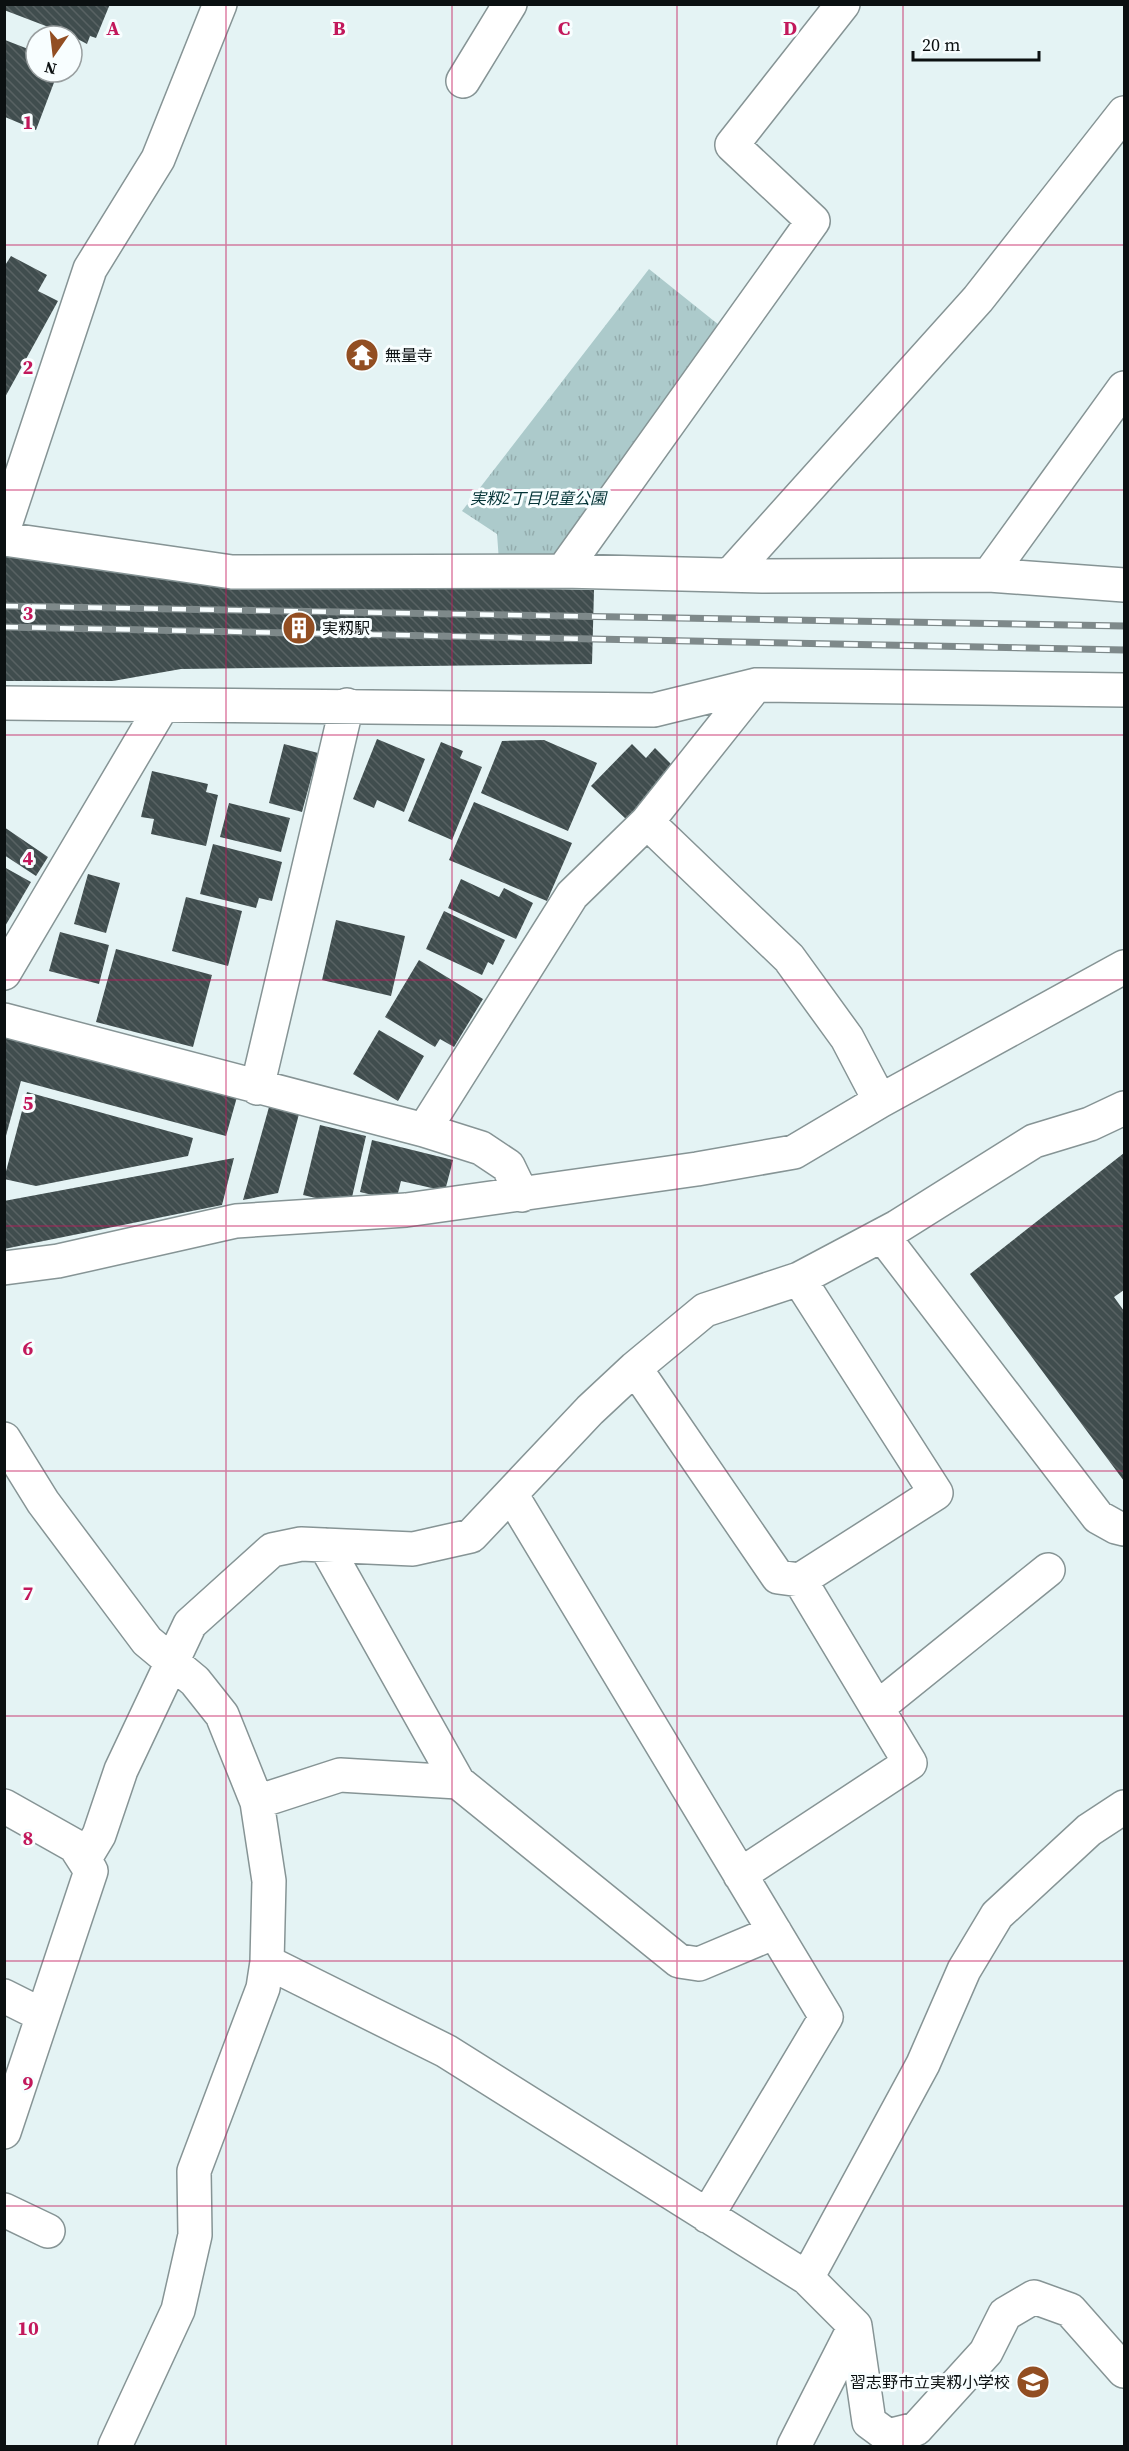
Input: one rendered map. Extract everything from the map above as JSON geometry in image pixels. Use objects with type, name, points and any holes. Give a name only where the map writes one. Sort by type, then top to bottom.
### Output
[{"type":"street","points":[[4,528],[90,269],[158,159],[220,4]]},
{"type":"street","points":[[463,81],[510,4]]},
{"type":"street","points":[[563,571],[813,221],[732,145],[843,4]]},
{"type":"street","points":[[730,575],[978,299],[1125,113]]},
{"type":"street","points":[[988,575],[1125,388]]},
{"type":"street","points":[[4,539],[232,572],[563,571],[730,575],[988,575],[1125,585]]},
{"type":"street","points":[[4,703],[654,710],[756,686],[1125,690]]},
{"type":"street","points":[[424,1130],[572,895],[647,822],[756,686]]},
{"type":"street","points":[[257,1088],[347,705]]},
{"type":"street","points":[[4,973],[162,706]]},
{"type":"street","points":[[647,822],[789,958],[847,1038],[880,1101]]},
{"type":"street","points":[[4,1268],[58,1261],[236,1221],[364,1214],[522,1195],[794,1152],[880,1101],[1125,968]]},
{"type":"street","points":[[4,1020],[424,1130],[481,1148],[508,1166],[522,1195]]},
{"type":"street","points":[[84,1860],[99,1835],[121,1770],[190,1624],[272,1550],[302,1544],[413,1549],[471,1536],[590,1410],[635,1368],[705,1310],[799,1279],[882,1235],[1034,1141],[1090,1124],[1125,1108]]},
{"type":"street","points":[[882,1235],[1098,1517],[1116,1527],[1125,1529]]},
{"type":"street","points":[[635,1368],[778,1577],[800,1580],[936,1493],[799,1279]]},
{"type":"street","points":[[4,1439],[43,1502],[147,1641],[195,1681],[222,1715],[257,1802],[269,1881],[267,1962],[263,1988],[194,2171],[195,2235],[178,2310],[119,2445]]},
{"type":"street","points":[[511,1494],[826,2017],[707,2216]]},
{"type":"street","points":[[325,1545],[458,1782],[679,1961],[699,1964],[775,1932]]},
{"type":"street","points":[[877,1708],[1048,1570]]},
{"type":"street","points":[[740,1875],[910,1763],[800,1580]]},
{"type":"street","points":[[257,1802],[340,1775],[458,1782]]},
{"type":"street","points":[[4,1806],[75,1846],[91,1871],[4,2132]]},
{"type":"street","points":[[807,2277],[923,2064],[964,1970],[997,1915],[1089,1830],[1125,1807]]},
{"type":"street","points":[[267,1962],[446,2051],[807,2277],[855,2326],[869,2422],[888,2436],[916,2429],[986,2352],[1005,2314],[1034,2297],[1070,2310],[1125,2371]]},
{"type":"street","points":[[4,1996],[42,2014]]},
{"type":"street","points":[[4,2210],[48,2230]]},
{"type":"street","points":[[795,2446],[855,2326]]},
{"type":"green space","name":"実籾2丁目児童公園","points":[[649,269],[724,329],[556,561],[499,561],[497,534],[462,511]]},
{"type":"building","points":[[4,4],[110,4],[96,38],[90,36],[87,44],[84,42],[84,24],[41,24],[4,10]]},
{"type":"building","points":[[5,40],[24,47],[24,84],[53,84],[36,130],[5,117]]},
{"type":"building","points":[[11,256],[47,275],[38,291],[58,301],[4,399],[4,267]]},
{"type":"building","name":"実籾駅","points":[[4,556],[87,559],[205,583],[594,590],[592,664],[181,669],[113,681],[4,681]]},
{"type":"building","points":[[377,739],[425,759],[404,812],[377,800],[374,808],[353,799]]},
{"type":"building","points":[[544,740],[597,763],[568,831],[481,793],[502,741]]},
{"type":"building","points":[[441,742],[463,751],[460,758],[482,767],[452,840],[408,821]]},
{"type":"building","points":[[284,744],[318,753],[302,812],[269,803]]},
{"type":"building","points":[[632,744],[646,758],[655,748],[676,769],[627,820],[591,786]]},
{"type":"building","points":[[152,771],[208,784],[206,792],[218,795],[206,846],[151,834],[154,819],[141,817]]},
{"type":"building","points":[[474,802],[572,843],[547,901],[449,860]]},
{"type":"building","points":[[229,803],[290,818],[281,852],[220,837]]},
{"type":"building","points":[[4,827],[48,857],[36,876],[4,855]]},
{"type":"building","points":[[213,844],[282,862],[272,901],[259,898],[256,908],[200,894]]},
{"type":"building","points":[[4,867],[31,882],[4,928]]},
{"type":"building","points":[[88,874],[120,883],[106,933],[74,924]]},
{"type":"building","points":[[461,879],[499,897],[504,888],[533,903],[516,939],[448,908]]},
{"type":"building","points":[[186,897],[242,911],[228,966],[172,951]]},
{"type":"building","points":[[444,911],[505,940],[493,965],[488,962],[482,975],[426,949]]},
{"type":"building","points":[[336,920],[405,936],[391,996],[322,980]]},
{"type":"building","points":[[60,932],[109,945],[99,984],[49,971]]},
{"type":"building","points":[[116,949],[212,975],[193,1047],[96,1022]]},
{"type":"building","points":[[419,960],[483,999],[454,1047],[440,1039],[435,1047],[385,1017]]},
{"type":"building","points":[[379,1030],[424,1056],[398,1101],[353,1074]]},
{"type":"building","points":[[4,1036],[237,1097],[226,1136],[21,1081],[4,1143]]},
{"type":"building","points":[[27,1092],[193,1138],[188,1156],[36,1186],[4,1179]]},
{"type":"building","points":[[269,1107],[299,1114],[278,1193],[243,1200]]},
{"type":"building","points":[[320,1125],[366,1136],[350,1206],[303,1195]]},
{"type":"building","points":[[372,1140],[453,1160],[445,1191],[401,1181],[397,1197],[386,1194],[385,1198],[360,1192]]},
{"type":"building","points":[[1124,1153],[1124,1290],[1114,1297],[1124,1311],[1124,1481],[970,1274]]},
{"type":"building","points":[[234,1158],[222,1205],[4,1249],[4,1201]]},
{"type":"railway","points":[[4,606],[1124,626]]},
{"type":"railway","points":[[4,627],[1124,650]]},
{"type":"place","name":"無量寺","points":[[362,355]]},
{"type":"place","name":"実籾駅","points":[[299,628]]},
{"type":"place","name":"習志野市立実籾小学校","points":[[1033,2382]]}]
